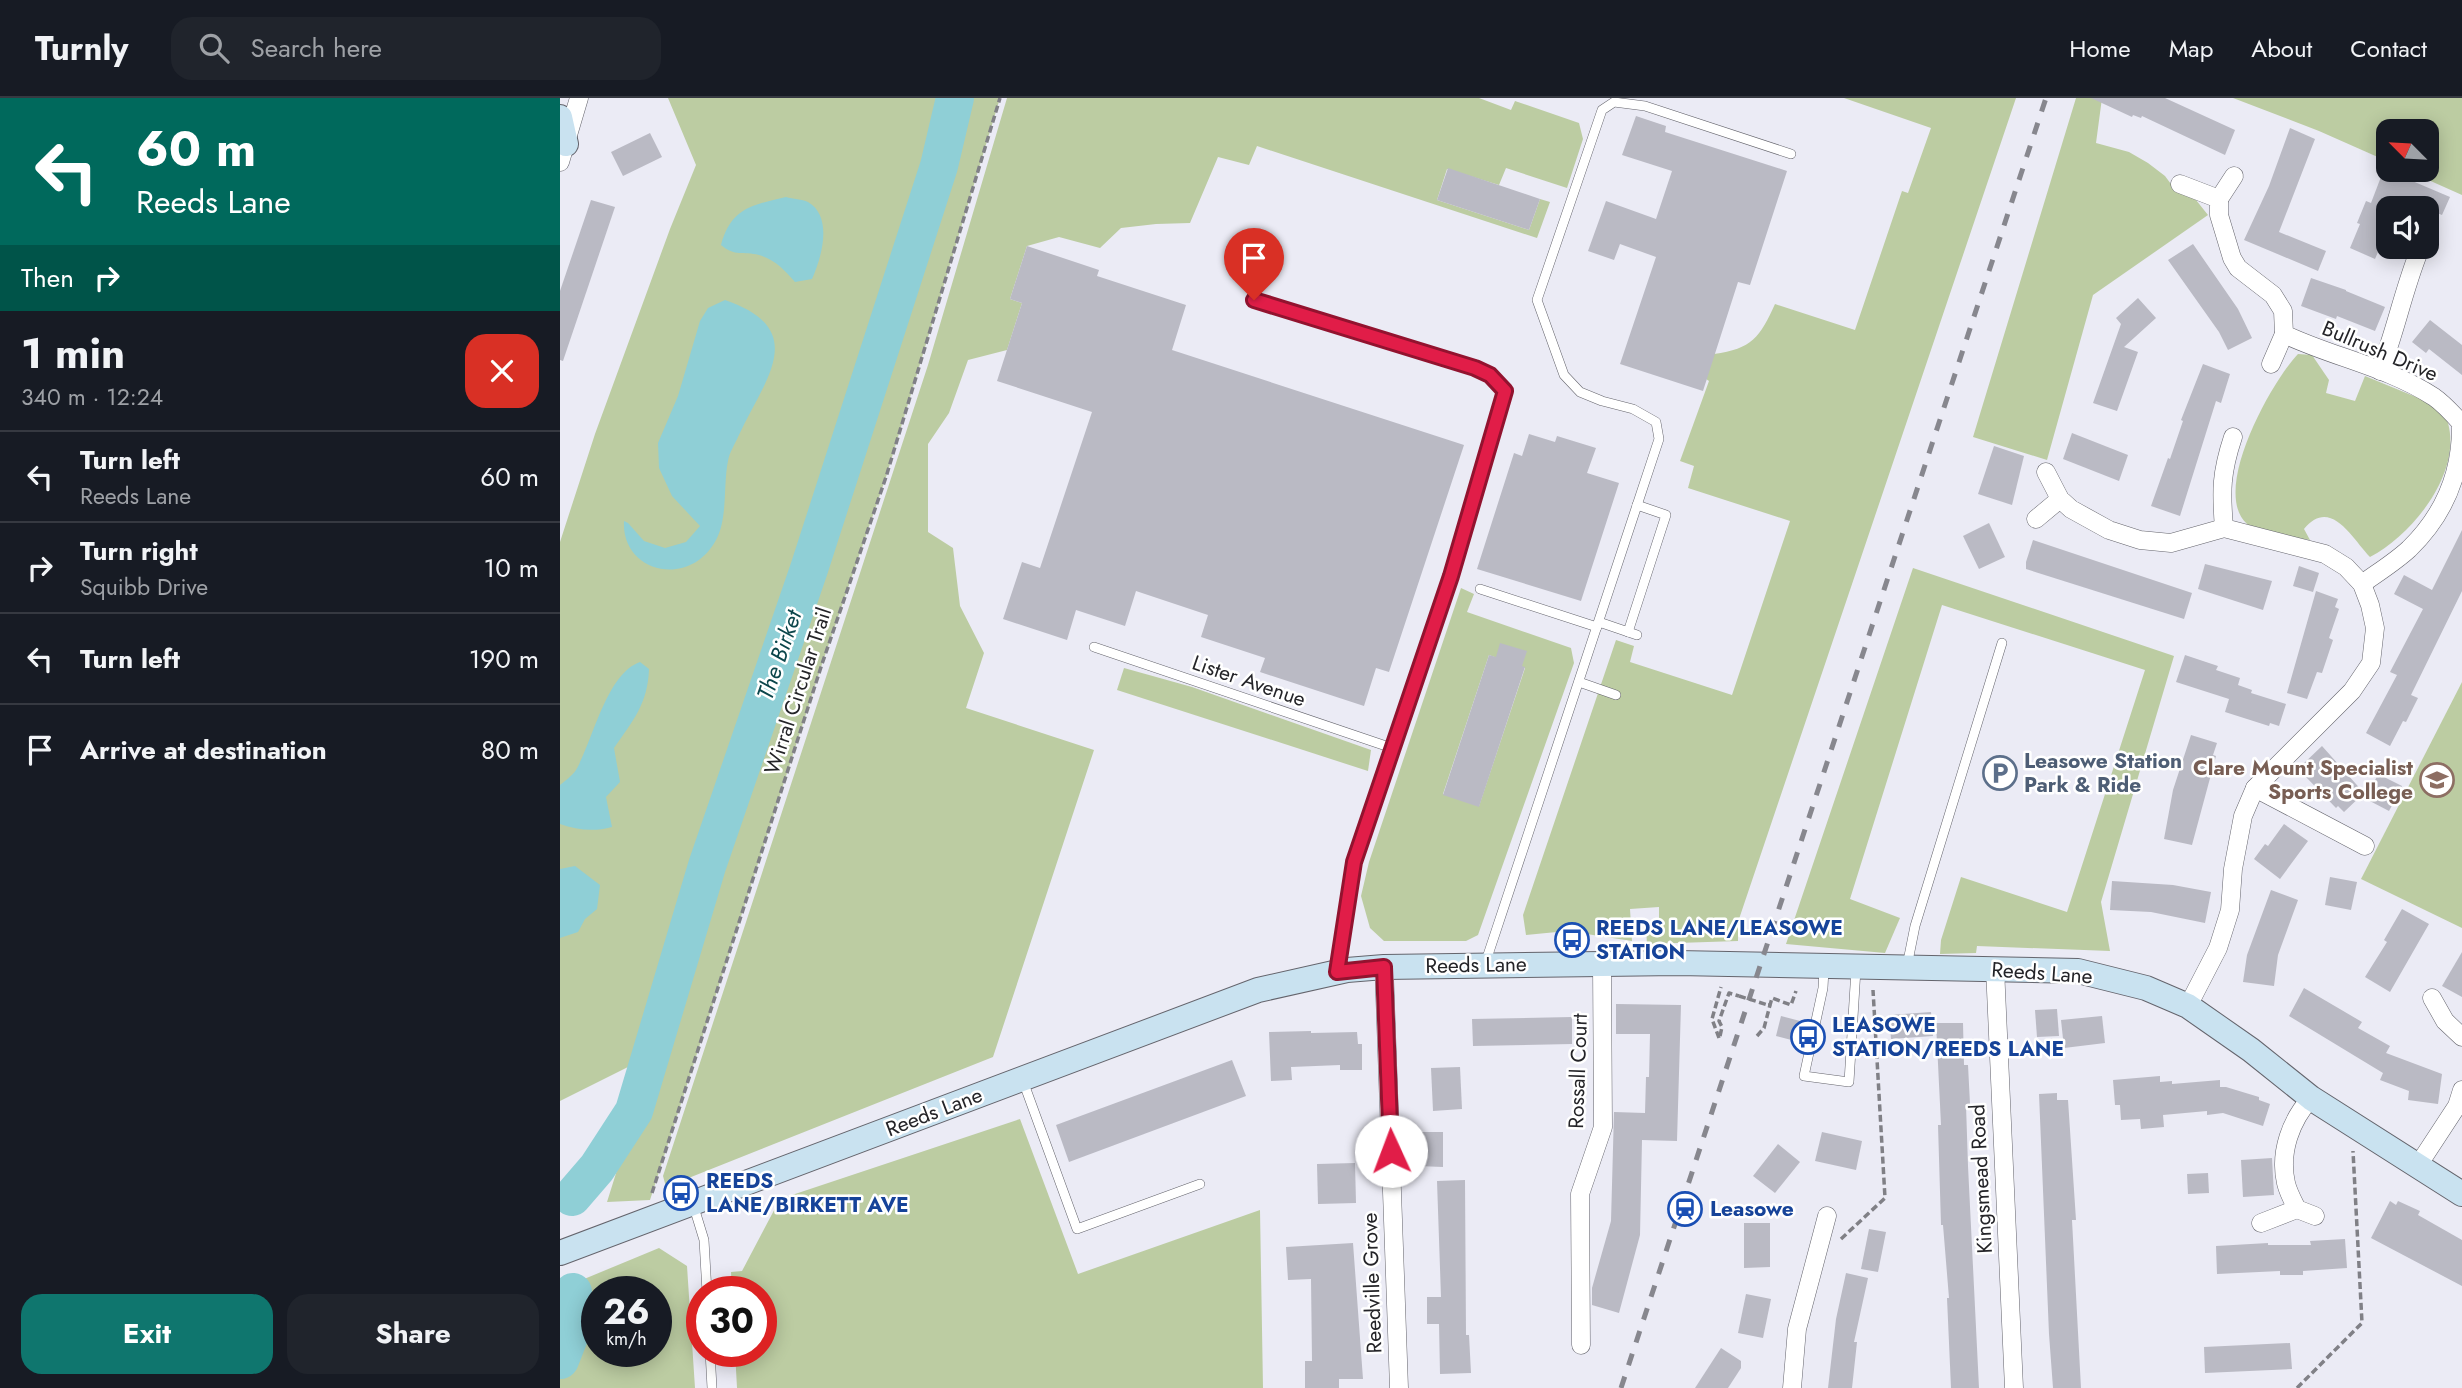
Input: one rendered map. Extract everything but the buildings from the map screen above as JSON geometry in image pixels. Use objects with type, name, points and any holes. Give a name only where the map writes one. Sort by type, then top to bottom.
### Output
[{"type":"street","points":[[563,153],[579,98]]},
{"type":"street","points":[[560,117],[563,153]]},
{"type":"street","points":[[2234,176],[2219,199],[2218,215],[2238,268],[2273,295],[2283,311],[2284,334],[2271,364]]},
{"type":"street","points":[[2180,184],[2219,199]]},
{"type":"street","points":[[2380,371],[2416,259]]},
{"type":"street","name":"Bullrush Drive","points":[[2284,334],[2312,348],[2407,382],[2436,398],[2462,423],[2459,459],[2452,489],[2437,515],[2409,549],[2362,584]]},
{"type":"street","points":[[2224,528],[2221,494],[2224,465],[2233,437]]},
{"type":"street","points":[[2046,472],[2060,499],[2071,509],[2109,530],[2140,540],[2171,543],[2224,528],[2325,554],[2346,567],[2362,584],[2370,605],[2375,628],[2371,663],[2351,691],[2255,788],[2243,816],[2233,869],[2230,910],[2218,948],[2188,1006]]},
{"type":"street","points":[[2036,519],[2060,499]]},
{"type":"street","points":[[2255,788],[2365,846]]},
{"type":"street","name":"Reeds Lane","points":[[560,1253],[1258,990],[1337,972],[1384,967],[1602,963],[2078,971],[2146,988],[2188,1006],[2251,1050],[2311,1098],[2462,1194]]},
{"type":"street","name":"Rossall Court","points":[[1581,1345],[1580,1194],[1603,1127],[1602,963]]},
{"type":"street","name":"Reedville Grove","points":[[1384,967],[1399,1388]]},
{"type":"street","name":"Kingsmead Road","points":[[1995,968],[2014,1388]]},
{"type":"street","points":[[2432,998],[2445,1021],[2462,1037]]},
{"type":"street","points":[[2417,1167],[2457,1107],[2462,1090]]},
{"type":"street","points":[[2297,1209],[2286,1183],[2284,1154],[2294,1121],[2311,1098]]},
{"type":"street","points":[[2261,1223],[2297,1209],[2315,1216]]},
{"type":"street","points":[[1792,1388],[1797,1329],[1827,1216]]},
{"type":"lane","points":[[1485,965],[1659,439],[1656,422],[1633,409],[1580,392],[1564,375],[1537,300],[1602,110],[1614,102],[1645,106],[1791,155]]},
{"type":"lane","points":[[1254,300],[1475,368],[1490,375],[1505,391],[1451,576],[1354,862],[1337,972]]},
{"type":"lane","points":[[1480,589],[1633,633],[1666,515],[1637,506]]},
{"type":"lane","points":[[1906,968],[1915,926],[2002,643]]},
{"type":"lane","name":"Lister Avenue","points":[[1094,647],[1392,748]]},
{"type":"lane","points":[[1579,682],[1616,695]]},
{"type":"lane","points":[[1825,967],[1804,1076],[1849,1082],[1856,968]]},
{"type":"lane","points":[[1023,1079],[1077,1229],[1200,1184]]},
{"type":"lane","points":[[693,1203],[704,1240],[706,1276]]},
{"type":"lane","points":[[711,1367],[712,1388]]},
{"type":"path","name":"Wirral Circular Trail","points":[[650,1200],[822,664],[886,477],[1000,98]]},
{"type":"path","points":[[1720,964],[1721,992],[1712,1019],[1719,1038],[1722,1027],[1719,1021],[1729,993],[1770,1005]]},
{"type":"path","points":[[1815,1261],[1866,1218],[1885,1198],[1873,988]]},
{"type":"path","points":[[1757,1036],[1764,1028],[1772,998],[1791,1004],[1796,991]]},
{"type":"path","points":[[2297,1388],[2362,1323],[2351,1124]]},
{"type":"green space","points":[[668,98],[1000,98],[886,477],[822,664],[650,1200],[607,1202],[649,1068],[640,1061],[560,1101],[560,542],[595,434],[696,165]]},
{"type":"green space","points":[[1007,98],[1479,98],[1511,110],[1515,101],[1579,123],[1583,139],[1567,188],[1506,168],[1499,185],[1447,169],[1437,200],[1529,230],[1540,199],[1550,202],[1537,238],[1257,146],[1249,165],[1218,157],[1190,223],[1121,228],[1100,248],[1059,237],[1027,246],[1010,299],[1022,303],[1007,350],[968,360],[949,413],[928,444],[928,532],[953,548],[960,606],[984,653],[966,708],[1094,750],[993,1057],[666,1187],[663,1176],[928,365]]},
{"type":"green space","points":[[1844,98],[2016,98],[1738,922],[1738,941],[1647,944],[1646,928],[1659,927],[1659,907],[1630,909],[1632,941],[1567,931],[1526,935],[1523,915],[1616,640],[1634,646],[1630,662],[1732,695],[1790,521],[1688,488],[1694,466],[1680,461],[1709,381],[1706,379],[1714,354],[1737,349],[1753,340],[1775,304],[1855,330],[1902,191],[1908,193],[1931,128]]},
{"type":"green space","points":[[2076,98],[2102,98],[2096,143],[2129,152],[2148,163],[2165,176],[2174,188],[2196,200],[2208,215],[2093,295],[2047,460],[1973,437]]},
{"type":"green space","points":[[2233,98],[2462,98],[2462,195],[2433,182],[2440,182],[2440,119],[2376,119],[2376,156]]},
{"type":"green space","points":[[2298,354],[2312,355],[2329,380],[2326,393],[2355,401],[2365,376],[2434,404],[2448,423],[2448,462],[2430,501],[2402,534],[2370,557],[2341,524],[2332,519],[2323,517],[2314,520],[2304,529],[2310,540],[2252,528],[2238,508],[2236,487],[2240,463],[2249,437],[2274,387]]},
{"type":"green space","points":[[1913,568],[2174,656],[2101,902],[2110,951],[1977,946],[1976,953],[1940,954],[1941,940],[1961,877],[2067,912],[2145,670],[1942,605],[1850,899],[1900,918],[1885,953],[1786,944]]},
{"type":"green space","points":[[1461,588],[1474,594],[1467,612],[1571,648],[1574,663],[1478,935],[1466,941],[1384,941],[1370,928],[1361,896],[1369,862]],"holes":[[[1489,655],[1525,668],[1479,806],[1443,794]]]},
{"type":"green space","points":[[1124,668],[1192,687],[1371,750],[1368,771],[1117,690]]},
{"type":"green space","name":"Clare Mount Specialist Sports College","points":[[2462,682],[2462,928],[2361,879]]},
{"type":"green space","points":[[1020,1119],[1078,1274],[1260,1210],[1263,1388],[737,1388],[736,1367],[777,1367],[777,1276],[731,1276],[731,1272],[742,1271],[780,1199]]},
{"type":"green space","points":[[659,1248],[687,1266],[686,1367],[694,1367],[695,1388],[560,1388],[560,1289],[581,1280],[581,1367],[672,1367],[672,1276],[591,1276]]},
{"type":"water","points":[[786,197],[808,202],[821,218],[822,250],[812,279],[795,282],[770,259],[735,252],[721,245],[731,223],[744,210]]},
{"type":"water","points":[[725,300],[752,312],[767,326],[774,342],[774,358],[768,377],[730,455],[724,512],[716,540],[704,555],[690,565],[675,569],[659,568],[645,563],[633,553],[626,539],[624,521],[644,541],[665,548],[686,542],[700,526],[672,496],[659,468],[658,443],[678,396],[700,321],[708,308]]},
{"type":"water","points":[[640,662],[649,669],[646,692],[638,711],[614,748],[620,782],[606,797],[612,827],[586,830],[560,824],[560,785],[576,770],[609,694],[618,680],[628,669]]},
{"type":"water","points":[[575,866],[600,885],[597,909],[585,919],[578,932],[560,938],[560,869]]},
{"type":"waterway","name":"The Birket","points":[[572,1197],[597,1168],[634,1111],[707,866],[809,569],[939,166],[955,98]]},
{"type":"waterway","name":"The Birket","points":[[560,1360],[569,1337],[573,1292]]},
{"type":"railway","points":[[1621,1388],[2046,98]]},
{"type":"place","name":"Leasowe Station Park & Ride","points":[[2000,773]]},
{"type":"place","name":"Clare Mount Specialist Sports College","points":[[2437,780]]},
{"type":"place","name":"REEDS LANE/LEASOWE STATION","points":[[1572,940]]},
{"type":"place","name":"LEASOWE STATION/REEDS LANE","points":[[1808,1037]]},
{"type":"place","name":"REEDS LANE/BIRKETT AVE","points":[[681,1193]]},
{"type":"place","name":"Leasowe","points":[[1685,1209]]},
{"type":"route","points":[[1254,300],[1475,368],[1490,375],[1505,391],[1451,576],[1354,862],[1337,972],[1384,967],[1391,1151]]}]
